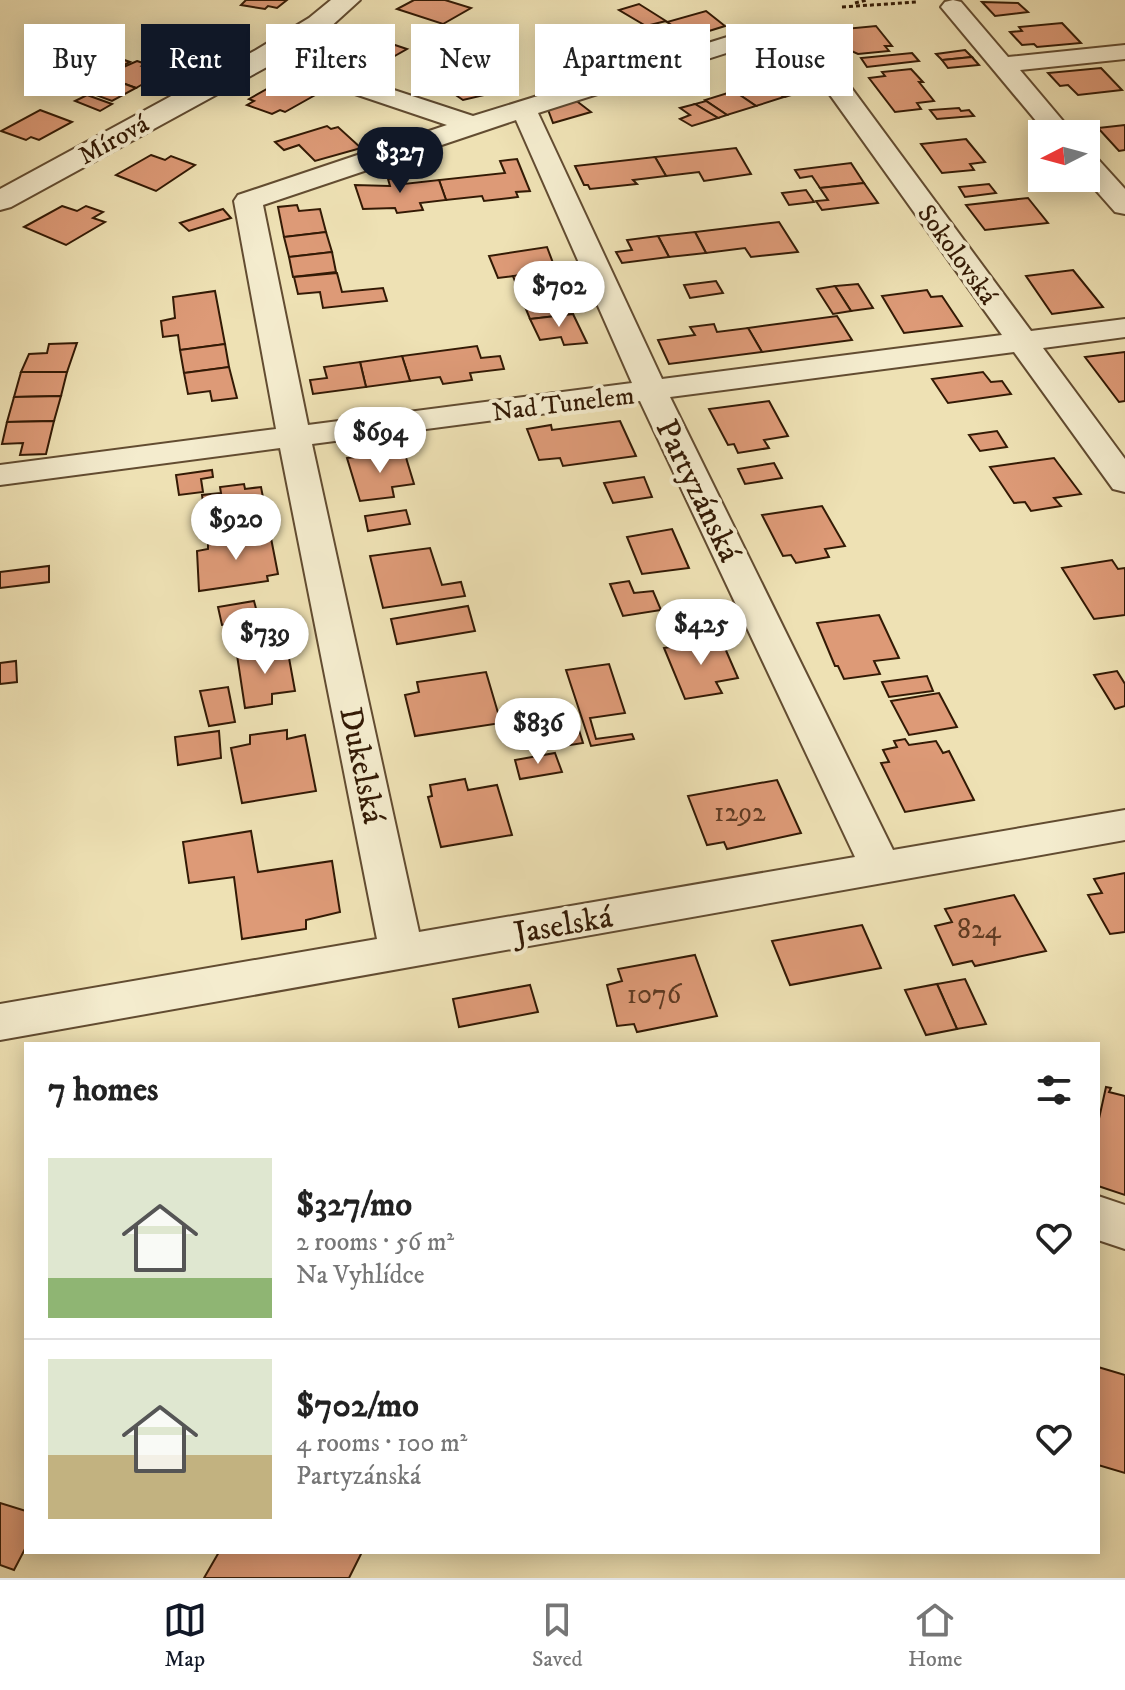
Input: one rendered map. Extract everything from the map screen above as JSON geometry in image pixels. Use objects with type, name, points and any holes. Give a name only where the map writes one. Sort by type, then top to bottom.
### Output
[{"type":"street","name":"Mírová","points":[[318,24],[347,0]]},
{"type":"street","points":[[953,7],[1049,120]]},
{"type":"street","name":"Sokolovská","points":[[524,110],[762,34],[786,33],[803,40],[1125,482]]},
{"type":"street","points":[[1000,65],[1125,52]]},
{"type":"street","name":"Mírová","points":[[0,201],[266,56]]},
{"type":"street","points":[[386,96],[473,125],[524,110]]},
{"type":"street","name":"Partyzánská","points":[[524,110],[652,392],[881,868]]},
{"type":"street","name":"Dukelská","points":[[402,953],[294,438],[248,201],[473,125]]},
{"type":"street","points":[[1100,167],[1125,168]]},
{"type":"street","points":[[1100,178],[1125,206]]},
{"type":"street","name":"Nad Tunelem","points":[[0,475],[1125,328]]},
{"type":"street","name":"Jaselská","points":[[0,1022],[1125,825]]},
{"type":"street","points":[[1100,1219],[1125,1227]]},
{"type":"path","points":[[842,7],[927,2],[953,7]]},
{"type":"building","points":[[246,0],[287,0],[277,8],[268,6],[265,9],[241,5]]},
{"type":"building","points":[[414,0],[445,0],[471,8],[443,24],[397,9]]},
{"type":"building","points":[[982,2],[1018,3],[1028,12],[995,16]]},
{"type":"building","points":[[639,4],[666,21],[643,24],[619,10]]},
{"type":"building","points":[[706,11],[725,26],[710,31],[710,24],[667,22]]},
{"type":"building","points":[[1062,23],[1081,43],[1037,47],[1034,44],[1022,45],[1010,32],[1022,31],[1019,27]]},
{"type":"building","points":[[876,26],[892,46],[885,46],[889,51],[853,52],[853,28]]},
{"type":"building","points":[[395,45],[407,49],[395,56]]},
{"type":"building","points":[[965,50],[972,57],[942,60],[936,54]]},
{"type":"building","points":[[912,53],[919,61],[867,67],[861,58]]},
{"type":"building","points":[[972,57],[979,65],[948,68],[942,60]]},
{"type":"building","points":[[141,62],[141,85],[136,88],[125,84],[125,66]]},
{"type":"building","points":[[1101,68],[1122,90],[1078,95],[1068,85],[1060,86],[1048,73]]},
{"type":"building","points":[[911,69],[934,101],[917,103],[921,109],[895,112],[869,78],[885,76],[882,72]]},
{"type":"building","points":[[125,84],[136,88],[125,94]]},
{"type":"building","points":[[266,89],[266,96],[313,96],[285,112],[280,110],[272,114],[247,105],[254,101],[249,99]]},
{"type":"building","points":[[726,93],[726,96],[741,96],[756,106],[727,115],[705,100]]},
{"type":"building","points":[[90,96],[112,104],[100,111],[75,101]]},
{"type":"building","points":[[98,96],[121,96],[112,101]]},
{"type":"building","points":[[457,96],[480,96],[463,100]]},
{"type":"building","points":[[741,96],[784,97],[756,106]]},
{"type":"building","points":[[574,99],[591,112],[553,123],[547,107]]},
{"type":"building","points":[[706,101],[727,115],[718,118],[695,104]]},
{"type":"building","points":[[695,104],[718,118],[692,126],[680,119],[690,115],[680,108]]},
{"type":"building","points":[[959,108],[961,111],[969,110],[974,116],[937,119],[930,110]]},
{"type":"building","points":[[40,110],[72,122],[39,140],[31,137],[26,140],[1,131]]},
{"type":"building","points":[[1125,125],[1125,150],[1119,151],[1100,128]]},
{"type":"building","points":[[327,126],[331,129],[338,127],[361,148],[315,161],[299,145],[284,150],[275,142]]},
{"type":"building","points":[[966,139],[985,162],[970,164],[974,170],[942,173],[921,144]]},
{"type":"building","points":[[736,148],[751,174],[704,181],[699,172],[666,176],[655,157]]},
{"type":"building","points":[[151,155],[165,160],[171,156],[195,165],[156,191],[116,175]]},
{"type":"building","points":[[655,157],[666,176],[633,180],[637,184],[590,189],[584,185],[575,166]]},
{"type":"building","points":[[517,159],[530,191],[516,192],[518,197],[484,201],[482,196],[446,200],[439,180],[505,173],[500,161]]},
{"type":"building","points":[[851,163],[864,183],[820,188],[812,176],[800,178],[795,170]]},
{"type":"building","points":[[402,178],[404,184],[439,180],[446,200],[420,203],[423,210],[397,213],[395,208],[363,209],[355,185],[390,186],[388,179]]},
{"type":"building","points":[[864,183],[878,203],[822,210],[816,201],[828,200],[820,188]]},
{"type":"building","points":[[989,184],[996,193],[965,197],[959,187]]},
{"type":"building","points":[[806,190],[814,202],[789,205],[782,193]]},
{"type":"building","points":[[1028,198],[1048,223],[985,230],[966,205]]},
{"type":"building","points":[[297,205],[299,211],[320,209],[326,232],[284,237],[278,207]]},
{"type":"building","points":[[62,206],[77,211],[86,206],[103,212],[93,218],[105,222],[66,245],[24,227]]},
{"type":"building","points":[[223,209],[231,218],[189,231],[180,223]]},
{"type":"building","points":[[779,222],[798,252],[751,257],[745,248],[706,253],[695,232]]},
{"type":"building","points":[[326,232],[332,252],[289,257],[284,237]]},
{"type":"building","points":[[695,232],[706,253],[669,257],[658,236]]},
{"type":"building","points":[[658,236],[669,257],[622,263],[616,252],[632,250],[627,240]]},
{"type":"building","points":[[547,247],[556,271],[498,278],[489,256]]},
{"type":"building","points":[[332,252],[336,272],[293,277],[289,257]]},
{"type":"building","points":[[1073,270],[1103,307],[1052,314],[1026,276]]},
{"type":"building","points":[[556,271],[564,292],[521,297],[513,276]]},
{"type":"building","points":[[337,273],[342,292],[383,288],[387,301],[323,308],[320,292],[298,294],[294,277]]},
{"type":"building","points":[[716,281],[723,293],[690,298],[684,285]]},
{"type":"building","points":[[858,284],[873,308],[851,311],[835,286]]},
{"type":"building","points":[[835,286],[851,311],[833,314],[817,289]]},
{"type":"building","points":[[927,290],[931,297],[942,296],[962,326],[904,333],[882,296]]},
{"type":"building","points":[[215,291],[225,344],[180,350],[178,335],[163,337],[161,321],[175,318],[173,297]]},
{"type":"building","points":[[564,292],[573,314],[530,319],[521,297]]},
{"type":"building","points":[[573,314],[587,343],[564,345],[561,337],[540,340],[530,319]]},
{"type":"building","points":[[837,316],[852,340],[762,352],[748,328]]},
{"type":"building","points":[[714,324],[717,332],[748,328],[762,352],[669,364],[658,340],[695,335],[690,327]]},
{"type":"building","points":[[77,343],[67,372],[21,372],[29,354],[47,353],[49,344]]},
{"type":"building","points":[[225,344],[229,367],[184,373],[180,350]]},
{"type":"building","points":[[477,346],[481,358],[500,356],[504,369],[470,373],[472,380],[443,384],[440,377],[410,381],[402,356]]},
{"type":"building","points":[[1125,352],[1125,401],[1119,402],[1085,357]]},
{"type":"building","points":[[402,356],[410,381],[366,387],[360,362]]},
{"type":"building","points":[[360,362],[366,387],[313,394],[310,380],[327,378],[324,367]]},
{"type":"building","points":[[229,367],[237,398],[212,401],[210,391],[188,394],[184,373]]},
{"type":"building","points":[[21,372],[67,372],[61,396],[14,397]]},
{"type":"building","points":[[983,372],[991,382],[1002,381],[1011,394],[948,403],[932,379]]},
{"type":"building","points":[[61,396],[54,421],[7,422],[14,397]]},
{"type":"building","points":[[769,401],[788,436],[764,440],[769,448],[738,453],[734,444],[728,445],[709,409]]},
{"type":"building","points":[[54,421],[46,454],[20,455],[23,443],[2,444],[7,422]]},
{"type":"building","points":[[620,421],[636,456],[563,466],[560,458],[539,460],[527,429],[551,425],[552,430]]},
{"type":"building","points":[[997,431],[1007,447],[980,451],[969,435]]},
{"type":"building","points":[[404,451],[414,484],[392,487],[394,497],[360,501],[347,458]]},
{"type":"building","points":[[1054,458],[1081,494],[1054,498],[1061,506],[1031,511],[1025,502],[1014,503],[990,467]]},
{"type":"building","points":[[774,463],[782,478],[745,484],[738,469]]},
{"type":"building","points":[[212,470],[213,477],[201,479],[203,492],[179,495],[176,475]]},
{"type":"building","points":[[644,477],[652,497],[613,503],[604,483]]},
{"type":"building","points":[[244,484],[245,489],[261,487],[270,533],[208,541],[202,495],[221,493],[220,487]]},
{"type":"building","points":[[822,506],[845,546],[825,549],[829,557],[796,563],[791,555],[783,556],[762,515]]},
{"type":"building","points":[[406,510],[410,524],[368,531],[365,516]]},
{"type":"building","points":[[672,529],[689,568],[642,574],[627,537]]},
{"type":"building","points":[[270,533],[278,574],[267,576],[268,581],[199,591],[197,551],[208,549],[208,541]]},
{"type":"building","points":[[430,548],[442,585],[461,582],[465,596],[383,608],[370,556]]},
{"type":"building","points":[[1112,560],[1118,569],[1125,568],[1125,615],[1094,619],[1062,568]]},
{"type":"building","points":[[49,566],[49,582],[0,588],[0,572]]},
{"type":"building","points":[[629,581],[634,593],[653,591],[661,610],[623,616],[610,584]]},
{"type":"building","points":[[254,601],[259,620],[222,625],[218,607]]},
{"type":"building","points":[[468,606],[475,631],[397,644],[391,619]]},
{"type":"building","points":[[879,615],[899,658],[874,661],[880,674],[844,679],[838,666],[835,666],[817,623]]},
{"type":"building","points":[[721,639],[738,678],[716,682],[722,693],[685,699],[664,648]]},
{"type":"building","points":[[287,647],[295,691],[272,694],[272,704],[245,708],[237,655]]},
{"type":"building","points":[[16,661],[17,682],[0,684],[0,663]]},
{"type":"building","points":[[609,664],[625,713],[590,718],[596,739],[632,734],[634,739],[591,746],[566,670]]},
{"type":"building","points":[[1117,671],[1125,684],[1125,706],[1115,709],[1094,675]]},
{"type":"building","points":[[486,672],[501,723],[415,736],[405,695],[419,692],[417,682]]},
{"type":"building","points":[[927,676],[933,691],[889,697],[882,682]]},
{"type":"building","points":[[228,687],[235,722],[209,726],[200,691]]},
{"type":"building","points":[[939,693],[957,727],[909,735],[891,701]]},
{"type":"building","points":[[573,711],[583,743],[533,751],[523,719]]},
{"type":"building","points":[[287,730],[287,739],[305,735],[316,791],[242,803],[231,748],[250,744],[250,735]]},
{"type":"building","points":[[219,731],[221,758],[178,765],[175,737]]},
{"type":"building","points":[[905,739],[909,745],[936,741],[943,753],[949,751],[974,800],[905,812],[881,763],[889,762],[883,750],[897,747],[894,741]]},
{"type":"building","points":[[555,753],[562,772],[520,779],[515,760]]},
{"type":"building","points":[[465,779],[468,790],[497,785],[512,835],[441,847],[428,797],[432,796],[430,785]]},
{"type":"building","points":[[777,780],[801,833],[727,849],[724,842],[707,845],[688,796]]},
{"type":"building","points":[[251,831],[258,872],[332,861],[340,912],[306,920],[306,929],[242,939],[234,877],[189,883],[183,842]]},
{"type":"building","points":[[1125,873],[1125,932],[1110,934],[1088,895],[1102,893],[1094,879]]},
{"type":"building","points":[[1014,895],[1046,951],[975,966],[972,961],[953,965],[935,926],[952,922],[945,909]]},
{"type":"building","points":[[862,925],[881,968],[790,985],[772,941]]},
{"type":"building","points":[[695,955],[717,1016],[637,1032],[634,1024],[617,1026],[607,985],[622,981],[618,969]]},
{"type":"building","points":[[965,979],[986,1024],[957,1029],[937,984]]},
{"type":"building","points":[[937,984],[957,1029],[926,1035],[905,990]]},
{"type":"building","points":[[530,985],[538,1012],[459,1027],[453,999]]},
{"type":"building","points":[[1106,1087],[1111,1088],[1109,1092],[1125,1096],[1125,1195],[1100,1187],[1100,1114]]},
{"type":"building","points":[[1100,1368],[1125,1375],[1125,1473],[1100,1466]]},
{"type":"building","points":[[0,1503],[24,1510],[24,1551],[14,1570],[0,1565]]},
{"type":"building","points":[[218,1554],[361,1554],[349,1578],[204,1578]]}]
